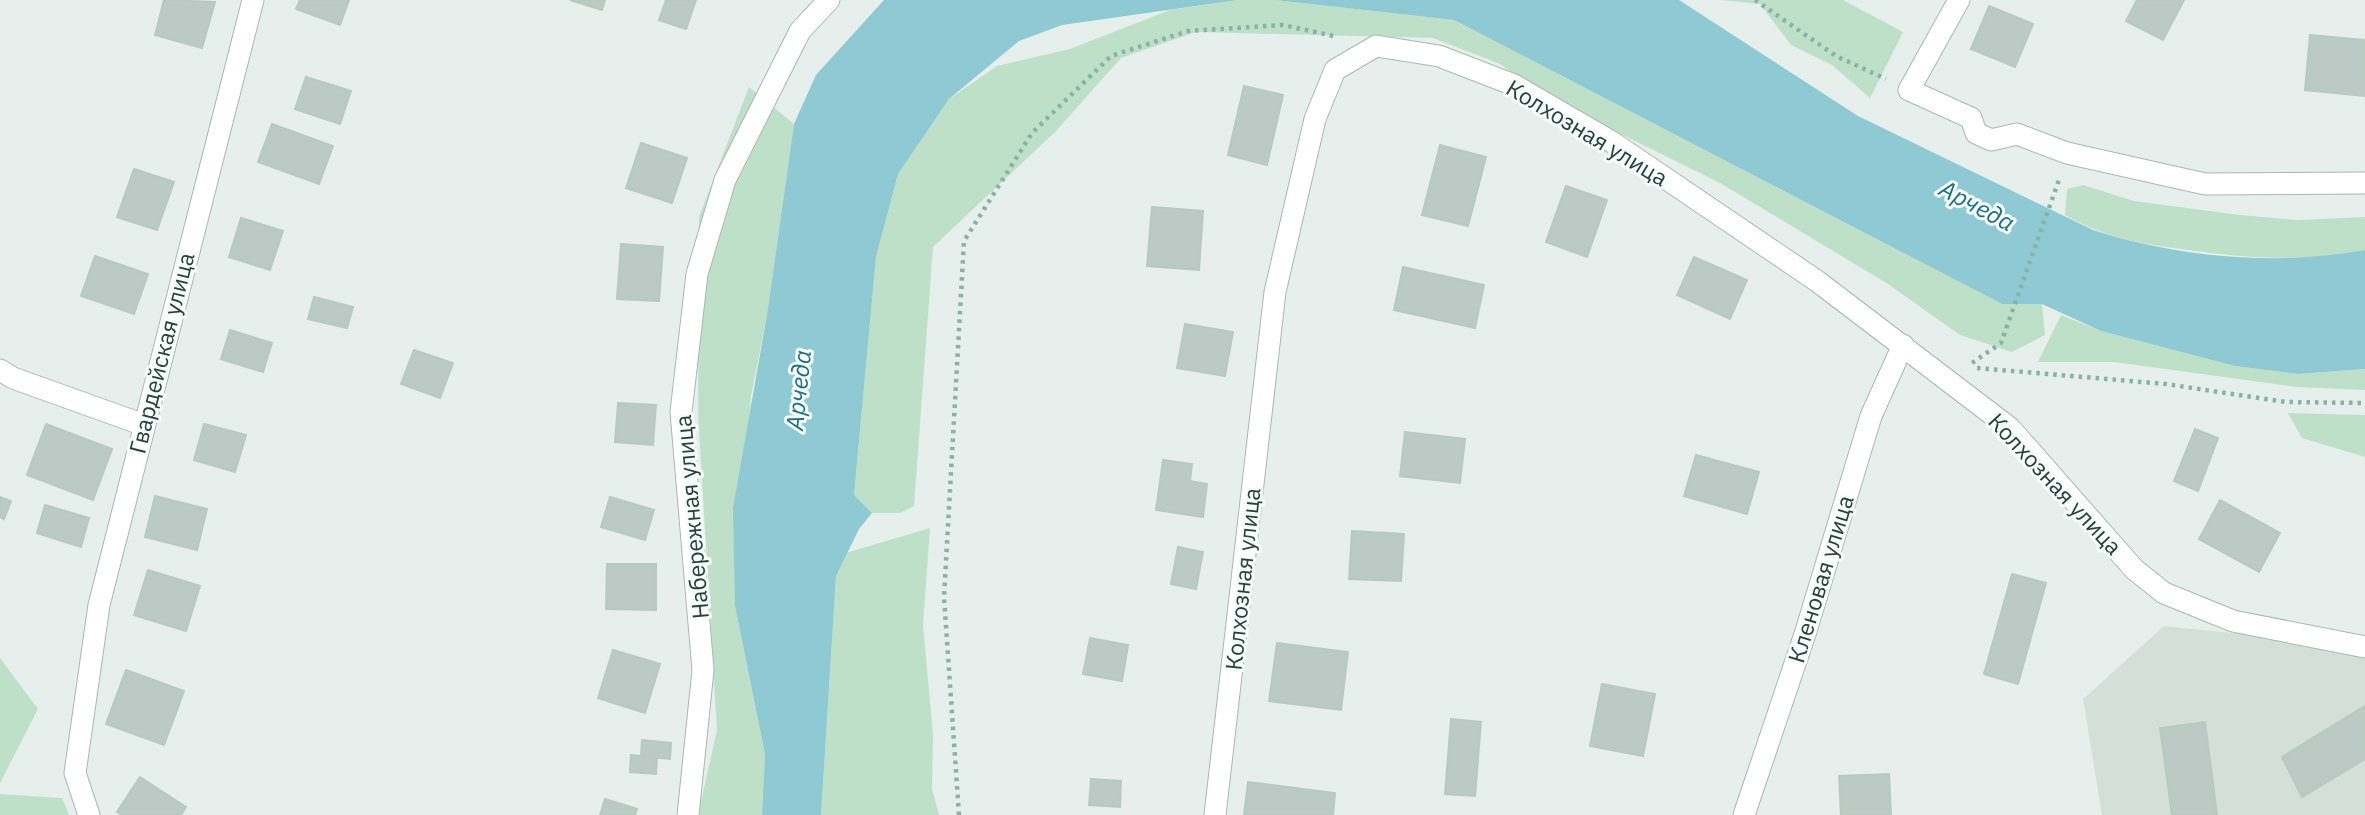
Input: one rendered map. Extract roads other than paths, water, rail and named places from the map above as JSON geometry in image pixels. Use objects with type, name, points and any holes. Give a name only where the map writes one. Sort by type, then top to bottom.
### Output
[{"type":"street","name":"Гвардейская улица","points":[[89,815],[75,773],[99,605],[253,0]]},
{"type":"street","name":"Набережная улица","points":[[688,815],[704,670],[681,412],[697,274],[725,180],[800,31],[829,0]]},
{"type":"street","points":[[1959,0],[1909,90],[1971,118],[1976,133],[1991,140],[2017,134],[2067,153],[2205,184],[2365,183]]},
{"type":"street","name":"Колхозная улица","points":[[1215,815],[1276,292],[1315,119],[1335,70],[1376,46],[1439,56],[1514,85],[1612,142],[1817,281],[2010,428],[2134,569],[2164,593],[2233,621],[2365,646]]},
{"type":"street","name":"Кленовая улица","points":[[1744,815],[1806,631],[1871,416],[1903,345]]},
{"type":"street","points":[[0,370],[144,425]]},
{"type":"water","name":"Арчеда","points":[[884,0],[1238,0],[1062,25],[1019,41],[949,99],[898,174],[876,257],[854,495],[872,513],[859,529],[836,576],[821,815],[762,815],[765,754],[735,606],[733,508],[767,315],[794,124],[816,75]]},
{"type":"water","name":"Арчеда","points":[[1275,0],[1679,0],[1858,116],[2093,230],[2160,247],[2228,256],[2297,258],[2365,250],[2365,369],[2298,374],[2235,366],[2101,331],[2042,304],[2002,304],[1454,20]]}]
